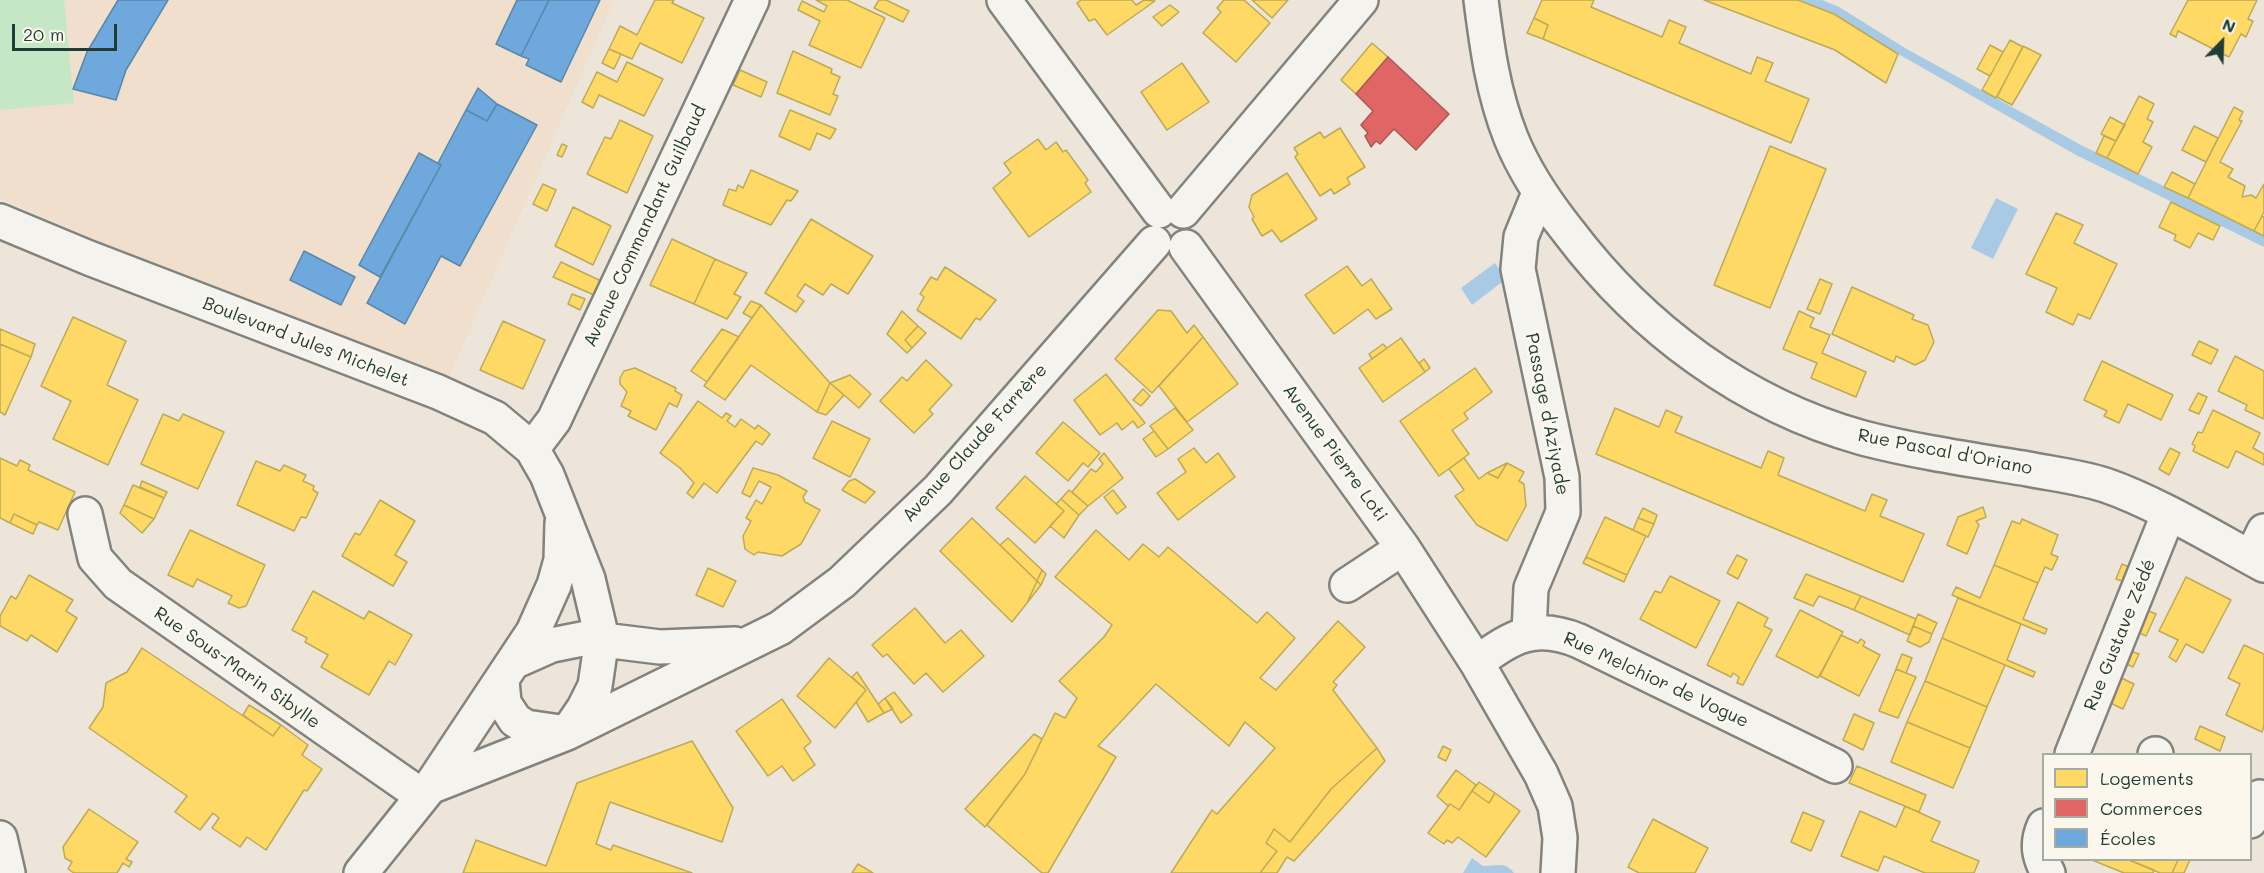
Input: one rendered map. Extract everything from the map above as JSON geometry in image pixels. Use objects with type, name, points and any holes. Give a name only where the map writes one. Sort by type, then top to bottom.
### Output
[{"type":"street","name":"Avenue Commandant Guilbaud","points":[[531,449],[554,420],[752,0]]},
{"type":"street","points":[[1004,0],[1171,211],[1192,220],[1194,227],[1191,241],[1186,247],[1173,252],[1159,248],[1154,243],[1149,229],[1150,222],[1171,211],[1361,0]]},
{"type":"street","name":"Rue Pascal d'Oriano","points":[[1481,0],[1488,58],[1502,114],[1539,193],[1600,273],[1645,317],[1717,372],[1761,398],[1823,425],[1913,450],[2086,479],[2117,489],[2168,515],[2260,551]]},
{"type":"street","name":"Passage d'Aziyade","points":[[1528,633],[1531,588],[1563,512],[1564,501],[1561,470],[1518,269],[1521,237],[1539,193]]},
{"type":"street","name":"Boulevard Jules Michelet","points":[[0,221],[89,258],[438,392],[495,418],[531,449],[547,475],[562,519],[588,579],[602,638],[595,686],[584,708],[567,733],[426,792]]},
{"type":"street","name":"Avenue Claude Farrère","points":[[567,733],[780,628],[842,582],[938,490],[1154,243]]},
{"type":"street","name":"Avenue Pierre Loti","points":[[1186,247],[1403,548],[1477,663],[1541,774],[1555,806],[1560,838],[1558,873]]},
{"type":"street","name":"Rue Sous-Marin Sibylle","points":[[85,514],[96,558],[118,584],[426,792]]},
{"type":"street","name":"Rue Gustave Zédé","points":[[2072,753],[2168,515]]},
{"type":"street","name":"Boulevard Jules Michelet","points":[[361,873],[426,792],[509,670],[542,615],[561,560],[562,519]]},
{"type":"street","points":[[1347,585],[1403,548]]},
{"type":"street","name":"Rue Melchior de Vogue","points":[[1477,663],[1507,642],[1528,633],[1557,633],[1579,641],[1835,766]]},
{"type":"street","name":"Avenue Claude Farrère","points":[[509,670],[562,642],[602,638],[660,647],[749,644]]},
{"type":"street","points":[[509,670],[504,703],[515,720],[526,727],[567,733]]},
{"type":"street","points":[[2042,832],[2039,852],[2042,859]]},
{"type":"street","points":[[0,838],[8,873]]},
{"type":"shaded area","points":[[0,0],[614,0],[449,377],[102,243],[0,198]]},
{"type":"green space","points":[[0,0],[64,0],[74,103],[0,110]]},
{"type":"water","points":[[1798,0],[1822,0],[1839,7],[1905,48],[2081,145],[2264,236],[2264,247],[2076,155],[1893,51],[1834,14]]},
{"type":"water","points":[[1996,198],[2018,209],[1993,259],[1971,248]]},
{"type":"water","points":[[1495,263],[1506,279],[1472,305],[1461,288]]},
{"type":"water","points":[[1472,858],[1483,866],[1504,866],[1514,873],[1463,873]]},
{"type":"building: Logements","points":[[655,0],[674,0],[672,3],[704,18],[682,63],[640,43],[632,59],[609,49],[620,26],[637,35]]},
{"type":"building: Logements","points":[[816,0],[847,0],[885,18],[861,68],[809,45],[820,21],[798,10],[802,1],[824,12],[827,6]]},
{"type":"building: Logements","points":[[879,0],[886,0],[909,11],[903,22],[874,8]]},
{"type":"building: Logements","points":[[1081,0],[1132,0],[1136,5],[1144,0],[1155,1],[1107,35],[1095,19],[1089,21],[1077,3]]},
{"type":"building: Logements","points":[[1224,0],[1244,0],[1270,23],[1236,62],[1203,33],[1221,12],[1217,8]]},
{"type":"building: Logements","points":[[1252,0],[1288,0],[1272,18]]},
{"type":"building: Logements","points":[[1542,0],[1594,0],[1591,7],[1662,37],[1669,20],[1686,27],[1679,43],[1751,74],[1757,57],[1773,63],[1765,81],[1809,99],[1791,143],[1543,39],[1548,25],[1534,18]]},
{"type":"building: Logements","points":[[1704,0],[1798,0],[1834,14],[1898,54],[1886,83],[1835,50]]},
{"type":"building: Logements","points":[[2188,0],[2257,0],[2248,19],[2253,21],[2246,37],[2241,34],[2229,57],[2178,31],[2176,37],[2170,34]]},
{"type":"building: Logements","points":[[1170,5],[1179,12],[1162,26],[1153,17]]},
{"type":"building: Logements","points":[[1534,18],[1548,25],[1543,39],[1527,33]]},
{"type":"building: Logements","points":[[2010,40],[2023,47],[1996,98],[1982,90]]},
{"type":"building: Logements","points":[[1372,43],[1388,57],[1356,94],[1341,80]]},
{"type":"building: Logements","points":[[1990,45],[2003,52],[1990,76],[1977,69]]},
{"type":"building: Logements","points":[[2023,46],[2041,55],[2012,105],[1997,97]]},
{"type":"building: Logements","points":[[609,49],[621,54],[614,69],[602,63]]},
{"type":"building: Logements","points":[[793,51],[832,69],[831,73],[840,77],[833,94],[838,96],[830,115],[777,93]]},
{"type":"building: Logements","points":[[627,62],[663,79],[644,116],[599,95],[593,108],[582,102],[597,72],[617,82]]},
{"type":"building: Logements","points":[[1182,63],[1209,102],[1167,130],[1141,92]]},
{"type":"building: Logements","points":[[740,70],[767,82],[761,97],[733,85]]},
{"type":"building: Logements","points":[[2139,96],[2154,104],[2147,119],[2153,122],[2143,142],[2152,147],[2138,174],[2107,158]]},
{"type":"building: Logements","points":[[2234,107],[2243,112],[2239,120],[2242,121],[2220,162],[2233,169],[2228,177],[2245,186],[2242,197],[2251,195],[2256,198],[2264,184],[2264,212],[2254,231],[2188,198]]},
{"type":"building: Logements","points":[[790,110],[836,129],[830,139],[817,133],[810,150],[779,136]]},
{"type":"building: Logements","points":[[2110,117],[2125,125],[2116,141],[2101,134]]},
{"type":"building: Logements","points":[[620,120],[653,136],[627,193],[587,174],[605,137],[611,139]]},
{"type":"building: Logements","points":[[2194,126],[2218,138],[2206,162],[2182,150]]},
{"type":"building: Logements","points":[[1340,128],[1365,167],[1347,178],[1350,184],[1334,194],[1331,189],[1320,196],[1295,157],[1298,154],[1294,148],[1320,132],[1324,138]]},
{"type":"building: Logements","points":[[2104,136],[2116,141],[2107,158],[2096,153]]},
{"type":"building: Logements","points":[[1038,139],[1046,150],[1056,142],[1063,152],[1066,150],[1088,180],[1085,183],[1091,192],[1029,237],[993,188],[1011,173],[1004,163]]},
{"type":"building: Logements","points":[[562,144],[567,146],[562,157],[557,155]]},
{"type":"building: Logements","points":[[1770,146],[1826,169],[1770,308],[1714,285]]},
{"type":"building: Logements","points":[[751,170],[798,191],[791,201],[787,200],[771,225],[723,205],[729,189],[736,191],[738,185],[743,188]]},
{"type":"building: Logements","points":[[2172,172],[2195,184],[2188,198],[2164,187]]},
{"type":"building: Logements","points":[[1287,173],[1317,219],[1281,242],[1272,230],[1262,236],[1252,219],[1254,217],[1249,207],[1252,195]]},
{"type":"building: Logements","points":[[543,184],[556,190],[547,211],[533,204]]},
{"type":"building: Logements","points":[[2171,202],[2220,226],[2213,240],[2198,233],[2190,248],[2174,240],[2176,235],[2159,227]]},
{"type":"building: Logements","points":[[573,207],[611,226],[593,265],[555,246]]},
{"type":"building: Logements","points":[[2056,213],[2083,225],[2074,243],[2117,264],[2090,319],[2078,314],[2073,325],[2046,312],[2057,288],[2026,274]]},
{"type":"building: Logements","points":[[2262,216],[2264,217],[2264,236],[2254,231]]},
{"type":"building: Logements","points":[[811,219],[873,256],[848,294],[831,284],[823,295],[805,284],[797,296],[804,301],[796,312],[765,293]]},
{"type":"building: Logements","points":[[672,239],[715,259],[694,304],[650,285]]},
{"type":"building: Logements","points":[[715,259],[747,273],[734,294],[741,297],[727,319],[694,304]]},
{"type":"building: Logements","points":[[561,262],[601,281],[594,295],[553,277]]},
{"type":"building: Logements","points":[[1347,266],[1362,286],[1371,279],[1392,309],[1376,319],[1368,309],[1334,334],[1305,295]]},
{"type":"building: Logements","points":[[945,267],[996,300],[980,320],[976,318],[961,339],[917,310],[924,297],[920,294],[931,277],[937,280]]},
{"type":"building: Logements","points":[[1820,279],[1832,284],[1820,314],[1807,309]]},
{"type":"building: Logements","points":[[1852,287],[1914,315],[1912,319],[1928,325],[1934,342],[1925,360],[1915,365],[1896,356],[1894,362],[1832,334]]},
{"type":"building: Logements","points":[[572,294],[585,299],[580,310],[568,304]]},
{"type":"building: Logements","points":[[751,301],[761,305],[752,318],[743,313]]},
{"type":"building: Logements","points":[[761,305],[830,383],[817,412],[751,365],[725,400],[704,386]]},
{"type":"building: Logements","points":[[1158,310],[1171,311],[1187,333],[1194,325],[1203,337],[1152,393],[1115,359]]},
{"type":"building: Logements","points":[[902,311],[918,326],[905,340],[912,348],[907,353],[887,334]]},
{"type":"building: Logements","points":[[1799,311],[1814,318],[1810,327],[1830,335],[1822,353],[1866,372],[1856,397],[1811,378],[1817,363],[1783,349]]},
{"type":"building: Logements","points":[[73,317],[126,341],[107,385],[138,400],[108,465],[53,439],[71,401],[41,386]]},
{"type":"building: Logements","points":[[503,321],[545,340],[523,389],[480,370]]},
{"type":"building: Logements","points":[[918,326],[926,333],[912,348],[905,340]]},
{"type":"building: Logements","points":[[0,329],[35,344],[31,357],[0,344]]},
{"type":"building: Logements","points":[[722,329],[739,337],[707,382],[691,371]]},
{"type":"building: Logements","points":[[1203,337],[1238,384],[1187,422],[1159,386]]},
{"type":"building: Logements","points":[[1401,338],[1425,372],[1383,402],[1359,368]]},
{"type":"building: Logements","points":[[2199,341],[2218,350],[2211,364],[2192,355]]},
{"type":"building: Logements","points":[[0,344],[31,357],[5,415],[0,412]]},
{"type":"building: Logements","points":[[1383,344],[1387,348],[1372,359],[1369,354]]},
{"type":"building: Logements","points":[[2235,356],[2264,371],[2264,419],[2245,410],[2247,405],[2218,391]]},
{"type":"building: Logements","points":[[1424,359],[1430,368],[1425,372],[1419,363]]},
{"type":"building: Logements","points":[[926,360],[952,385],[929,410],[933,414],[914,433],[880,401],[902,377],[907,381]]},
{"type":"building: Logements","points":[[2102,361],[2173,395],[2161,420],[2128,404],[2119,423],[2104,416],[2107,411],[2084,400]]},
{"type":"building: Logements","points":[[635,368],[676,388],[675,391],[682,395],[677,407],[669,403],[656,430],[628,416],[631,411],[621,406],[627,392],[620,384],[620,378],[624,371]]},
{"type":"building: Logements","points":[[1475,368],[1492,392],[1464,413],[1468,419],[1452,430],[1469,454],[1439,476],[1400,421]]},
{"type":"building: Logements","points":[[1106,374],[1145,423],[1138,428],[1133,421],[1122,430],[1117,423],[1100,435],[1074,400]]},
{"type":"building: Logements","points":[[850,375],[871,394],[859,408],[830,383]]},
{"type":"building: Logements","points":[[830,383],[844,395],[826,415],[817,412]]},
{"type":"building: Logements","points":[[1143,389],[1150,396],[1141,406],[1133,400]]},
{"type":"building: Logements","points":[[2198,393],[2207,397],[2199,414],[2189,410]]},
{"type":"building: Logements","points":[[698,401],[722,418],[726,413],[731,416],[727,421],[735,427],[741,419],[755,429],[758,425],[770,434],[762,445],[756,441],[717,493],[704,483],[693,498],[687,493],[694,483],[680,468],[660,453]]},
{"type":"building: Logements","points":[[1175,408],[1193,430],[1168,449],[1150,426]]},
{"type":"building: Logements","points":[[1615,408],[1659,427],[1666,410],[1682,417],[1675,432],[1761,468],[1768,451],[1784,458],[1778,475],[1865,511],[1872,494],[1887,500],[1880,516],[1924,534],[1903,582],[1596,454]]},
{"type":"building: Logements","points":[[2213,410],[2260,433],[2253,448],[2264,454],[2264,465],[2236,451],[2228,468],[2193,451],[2195,446],[2192,444],[2198,432],[2202,433]]},
{"type":"building: Logements","points":[[163,414],[179,421],[183,414],[224,432],[198,489],[141,464]]},
{"type":"building: Logements","points":[[832,421],[870,439],[850,477],[813,458]]},
{"type":"building: Logements","points":[[1063,422],[1100,453],[1088,467],[1083,463],[1068,481],[1036,453]]},
{"type":"building: Logements","points":[[1154,431],[1168,449],[1156,457],[1143,439]]},
{"type":"building: Logements","points":[[1194,448],[1206,463],[1218,453],[1235,477],[1178,520],[1157,493],[1186,472],[1178,459]]},
{"type":"building: Logements","points":[[2170,448],[2180,453],[2169,475],[2159,469]]},
{"type":"building: Logements","points":[[1104,453],[1123,478],[1088,506],[1072,492],[1091,469],[1096,472],[1103,464],[1099,459]]},
{"type":"building: Logements","points":[[0,458],[17,466],[20,460],[30,465],[28,470],[75,492],[58,530],[39,522],[37,525],[14,514],[10,523],[0,518]]},
{"type":"building: Logements","points":[[1464,458],[1479,479],[1487,473],[1498,478],[1507,463],[1524,472],[1519,481],[1524,484],[1526,506],[1507,541],[1477,525],[1455,496],[1464,490],[1449,469]]},
{"type":"building: Logements","points":[[256,461],[280,471],[284,465],[306,475],[303,481],[314,486],[313,490],[318,493],[306,518],[301,517],[294,531],[237,505]]},
{"type":"building: Logements","points":[[1507,463],[1498,478],[1487,473]]},
{"type":"building: Logements","points":[[753,468],[778,475],[807,491],[803,497],[805,502],[820,510],[801,544],[782,556],[758,552],[754,555],[745,549],[743,536],[751,521],[746,518],[756,500],[762,504],[771,487],[759,481],[750,497],[742,493]]},
{"type":"building: Logements","points":[[1025,476],[1064,511],[1035,543],[996,508]]},
{"type":"building: Logements","points":[[855,479],[875,492],[865,503],[842,490],[849,481]]},
{"type":"building: Logements","points":[[142,481],[167,492],[164,498],[140,487]]},
{"type":"building: Logements","points":[[133,485],[164,498],[154,519],[124,505]]},
{"type":"building: Logements","points":[[1069,490],[1088,506],[1079,515],[1061,499]]},
{"type":"building: Logements","points":[[1113,490],[1126,507],[1117,514],[1104,497]]},
{"type":"building: Logements","points":[[1061,499],[1079,515],[1064,538],[1050,526],[1064,511],[1056,504]]},
{"type":"building: Logements","points":[[380,500],[415,521],[395,555],[407,562],[393,586],[342,556],[355,533],[360,535]]},
{"type":"building: Logements","points":[[124,505],[154,519],[142,533],[120,513]]},
{"type":"building: Logements","points":[[1983,507],[1986,517],[1976,521],[1979,525],[1967,554],[1947,545],[1958,517]]},
{"type":"building: Logements","points":[[1643,508],[1657,515],[1654,524],[1638,518]]},
{"type":"building: Logements","points":[[14,514],[37,525],[33,534],[10,523]]},
{"type":"building: Logements","points":[[1605,517],[1646,536],[1627,575],[1586,557]]},
{"type":"building: Logements","points":[[972,518],[1037,581],[1027,603],[1012,622],[940,551]]},
{"type":"building: Logements","points":[[1638,518],[1654,524],[1648,537],[1633,530]]},
{"type":"building: Logements","points":[[2022,519],[2058,535],[2051,554],[2058,557],[2052,570],[2045,567],[2038,583],[1994,565],[2012,521],[2020,524]]},
{"type":"building: Logements","points":[[190,530],[265,565],[246,606],[239,608],[228,603],[232,596],[197,579],[193,587],[168,575]]},
{"type":"building: Logements","points":[[1096,530],[1129,560],[1143,544],[1159,557],[1168,547],[1257,623],[1267,612],[1295,638],[1260,678],[1276,690],[1338,621],[1365,647],[1333,682],[1337,685],[1333,690],[1377,748],[1331,789],[1290,842],[1274,829],[1266,843],[1277,851],[1260,873],[1171,873],[1212,810],[1217,814],[1275,748],[1245,722],[1229,746],[1156,684],[1098,746],[1116,757],[1048,873],[1042,873],[987,825],[1025,774],[1055,713],[1065,718],[1077,698],[1059,681],[1104,637],[1112,625],[1055,577]]},
{"type":"building: Logements","points":[[1008,538],[1042,570],[1037,581],[1000,545]]},
{"type":"building: Logements","points":[[1737,555],[1747,560],[1738,579],[1727,573]]},
{"type":"building: Logements","points":[[1586,557],[1627,575],[1624,582],[1583,563]]},
{"type":"building: Logements","points":[[2122,564],[2131,568],[2125,582],[2116,579]]},
{"type":"building: Logements","points":[[1994,565],[2038,583],[2023,619],[2047,629],[2045,634],[1952,595],[1956,587],[1980,598]]},
{"type":"building: Logements","points":[[708,568],[736,581],[723,607],[696,595]]},
{"type":"building: Logements","points":[[1042,570],[1046,574],[1041,585],[1037,581]]},
{"type":"building: Logements","points":[[1806,574],[1861,596],[1854,610],[1819,596],[1813,606],[1794,598]]},
{"type":"building: Logements","points":[[29,575],[73,600],[66,611],[77,618],[57,652],[31,635],[27,641],[0,626],[0,616],[11,596],[16,599]]},
{"type":"building: Logements","points":[[1670,576],[1720,601],[1696,648],[1640,619],[1655,591],[1661,593]]},
{"type":"building: Logements","points":[[2186,577],[2231,600],[2203,653],[2186,644],[2176,662],[2169,657],[2178,640],[2159,631]]},
{"type":"building: Logements","points":[[1037,581],[1041,585],[1027,603]]},
{"type":"building: Logements","points":[[313,591],[364,619],[369,611],[412,635],[395,665],[389,661],[369,695],[321,667],[328,655],[305,642],[307,638],[292,630]]},
{"type":"building: Logements","points":[[1861,596],[1916,619],[1910,635],[1854,610]]},
{"type":"building: Logements","points":[[1958,598],[2021,624],[2007,660],[2035,672],[2033,677],[1942,638]]},
{"type":"building: Logements","points":[[1738,602],[1768,618],[1764,626],[1772,630],[1743,685],[1737,683],[1739,677],[1733,673],[1731,677],[1707,665]]},
{"type":"building: Logements","points":[[915,608],[945,643],[961,630],[984,656],[943,692],[926,673],[914,684],[887,654],[883,657],[872,645]]},
{"type":"building: Logements","points":[[2144,609],[2156,614],[2146,636],[2135,631]]},
{"type":"building: Logements","points":[[1800,610],[1843,632],[1818,678],[1776,656]]},
{"type":"building: Logements","points":[[1918,614],[1937,623],[1932,634],[1913,626]]},
{"type":"building: Logements","points":[[1913,626],[1932,634],[1929,642],[1920,647],[1907,641]]},
{"type":"building: Logements","points":[[1841,635],[1858,643],[1861,639],[1865,642],[1863,646],[1880,655],[1859,696],[1820,676]]},
{"type":"building: Logements","points":[[1942,638],[2005,665],[1987,707],[1925,681]]},
{"type":"building: Logements","points":[[2244,645],[2264,654],[2264,726],[2262,732],[2226,715],[2240,684],[2228,678]]},
{"type":"building: Logements","points":[[142,648],[273,736],[281,725],[308,745],[302,755],[322,769],[307,791],[304,790],[266,850],[247,837],[240,847],[212,828],[219,818],[213,813],[200,830],[175,812],[187,796],[89,728],[103,707],[106,683],[127,672]]},
{"type":"building: Logements","points":[[2127,650],[2139,654],[2133,667],[2122,662]]},
{"type":"building: Logements","points":[[1902,654],[1912,658],[1906,673],[1896,669]]},
{"type":"building: Logements","points":[[829,658],[866,690],[835,728],[797,696]]},
{"type":"building: Logements","points":[[1896,669],[1916,677],[1898,718],[1879,711]]},
{"type":"building: Logements","points":[[857,672],[884,713],[868,722],[856,702],[866,690],[852,677]]},
{"type":"building: Logements","points":[[2117,676],[2134,684],[2123,709],[2106,701]]},
{"type":"building: Logements","points":[[1925,681],[1987,707],[1970,748],[1907,722]]},
{"type":"building: Logements","points":[[894,692],[912,715],[901,723],[885,698]]},
{"type":"building: Logements","points":[[885,698],[893,709],[884,713],[878,704]]},
{"type":"building: Logements","points":[[782,699],[811,742],[804,748],[815,765],[793,781],[782,766],[768,776],[736,731]]},
{"type":"building: Logements","points":[[249,705],[281,725],[273,736],[243,715]]},
{"type":"building: Logements","points":[[1854,714],[1874,723],[1863,750],[1843,740]]},
{"type":"building: Logements","points":[[1907,722],[1970,748],[1953,788],[1891,762]]},
{"type":"building: Logements","points":[[2200,726],[2225,737],[2220,751],[2195,739]]},
{"type":"building: Logements","points":[[1034,734],[1042,739],[1025,774],[985,827],[965,809]]},
{"type":"building: Logements","points":[[692,741],[733,808],[722,842],[610,802],[596,844],[611,850],[613,845],[692,873],[463,873],[476,840],[546,866],[577,783]]},
{"type":"building: Logements","points":[[1443,746],[1451,750],[1446,761],[1438,757]]},
{"type":"building: Logements","points":[[1377,748],[1385,761],[1294,861],[1287,857],[1277,873],[1260,873],[1277,851],[1266,843],[1274,829],[1290,842],[1331,789]]},
{"type":"building: Logements","points":[[1857,766],[1926,795],[1919,812],[1849,783]]},
{"type":"building: Logements","points":[[1456,770],[1476,785],[1459,810],[1450,804],[1448,806],[1437,796]]},
{"type":"building: Logements","points":[[1479,782],[1495,793],[1489,803],[1472,791]]},
{"type":"building: Logements","points":[[1472,791],[1489,803],[1495,793],[1520,811],[1486,857],[1458,837],[1452,843],[1447,840],[1444,844],[1428,833],[1450,804],[1459,810]]},
{"type":"building: Logements","points":[[1905,806],[1940,822],[1931,841],[1979,861],[1974,873],[1925,873],[1884,856],[1878,871],[1841,856],[1860,811],[1896,827]]},
{"type":"building: Logements","points":[[89,809],[138,842],[126,859],[132,862],[129,867],[123,863],[117,873],[74,873],[68,869],[72,862],[65,858],[63,847]]},
{"type":"building: Logements","points":[[1803,812],[1824,821],[1811,851],[1791,842]]},
{"type":"building: Logements","points":[[1653,819],[1708,848],[1695,873],[1639,873],[1628,867]]},
{"type":"building: Logements","points":[[2094,861],[2132,861],[2154,870],[2153,873],[2124,873]]},
{"type":"building: Logements","points":[[2131,861],[2178,861],[2172,873],[2160,873]]},
{"type":"building: Logements","points":[[2178,861],[2190,861],[2184,873],[2172,873]]},
{"type":"building: Logements","points":[[858,864],[873,873],[852,873]]},
{"type":"building: Commerces","points":[[1388,57],[1449,114],[1416,150],[1394,129],[1380,144],[1376,141],[1371,147],[1365,136],[1368,133],[1361,125],[1373,111],[1356,94]]},
{"type":"building: Écoles","points":[[118,0],[168,0],[126,70],[116,100],[73,89],[87,52]]},
{"type":"building: Écoles","points":[[517,0],[549,0],[521,56],[496,44]]},
{"type":"building: Écoles","points":[[549,0],[600,0],[561,82],[526,65],[529,59],[521,56]]},
{"type":"building: Écoles","points":[[478,88],[497,104],[487,121],[466,110]]},
{"type":"building: Écoles","points":[[497,104],[537,125],[460,266],[441,256],[405,324],[367,303],[441,165],[438,163],[466,110],[487,121]]},
{"type":"building: Écoles","points":[[419,153],[441,165],[380,277],[359,265]]},
{"type":"building: Écoles","points":[[304,251],[355,277],[341,305],[290,280]]}]
